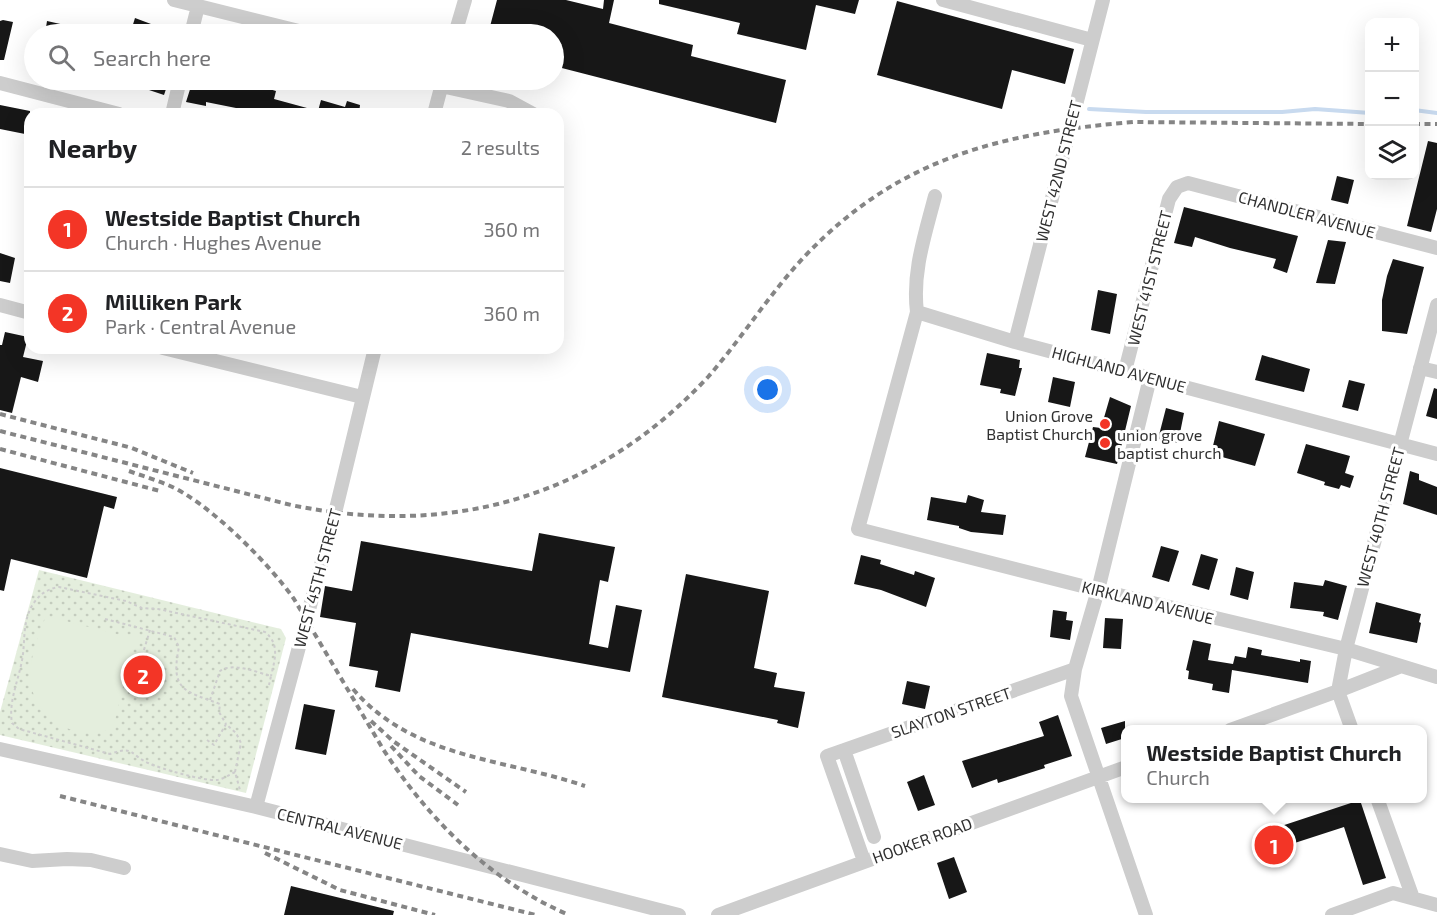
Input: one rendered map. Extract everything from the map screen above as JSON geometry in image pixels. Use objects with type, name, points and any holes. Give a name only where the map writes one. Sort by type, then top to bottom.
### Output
[{"type":"street","points":[[174,0],[270,24]]},
{"type":"street","points":[[458,24],[465,0]]},
{"type":"street","points":[[943,0],[1092,40]]},
{"type":"street","name":"WEST 42ND STREET","points":[[1015,342],[1102,0]]},
{"type":"street","points":[[194,24],[198,6]]},
{"type":"street","points":[[0,82],[24,88]]},
{"type":"street","points":[[30,90],[97,108]]},
{"type":"street","points":[[173,108],[178,90]]},
{"type":"street","points":[[436,108],[440,90]]},
{"type":"street","points":[[470,90],[509,100],[523,108]]},
{"type":"street","name":"CHANDLER AVENUE","points":[[1177,187],[1188,183],[1437,248]]},
{"type":"street","name":"WEST 41ST STREET","points":[[1125,371],[1169,199],[1177,187]]},
{"type":"street","points":[[916,312],[914,292],[917,266],[935,196]]},
{"type":"street","points":[[0,305],[24,312]]},
{"type":"street","name":"WEST 40TH STREET","points":[[1338,691],[1346,649],[1437,305]]},
{"type":"street","name":"HIGHLAND AVENUE","points":[[916,312],[1015,342],[1437,454]]},
{"type":"street","name":"KIRKLAND AVENUE","points":[[916,312],[858,529],[1098,590],[1346,649],[1398,667],[1437,677]]},
{"type":"street","points":[[187,354],[362,397]]},
{"type":"street","name":"WEST 45TH STREET","points":[[250,805],[335,513],[373,354]]},
{"type":"street","points":[[1420,368],[1437,372]]},
{"type":"street","points":[[1146,915],[1071,696],[1075,669],[1098,590],[1150,378]]},
{"type":"street","points":[[1241,725],[1398,667]]},
{"type":"street","name":"SLAYTON STREET","points":[[864,861],[827,756],[1075,669]]},
{"type":"street","points":[[1338,691],[1351,725]]},
{"type":"street","name":"CENTRAL AVENUE","points":[[0,749],[250,805],[679,915]]},
{"type":"street","points":[[844,750],[874,837]]},
{"type":"street","name":"HOOKER ROAD","points":[[718,915],[1121,768]]},
{"type":"street","points":[[1379,803],[1413,898]]},
{"type":"street","points":[[0,854],[32,861],[91,860],[124,868]]},
{"type":"street","points":[[1332,915],[1393,892],[1437,905]]},
{"type":"path","points":[[235,772],[220,780],[206,780],[146,762],[129,751],[122,750],[110,754],[19,729],[12,723],[10,711],[23,655],[24,626],[32,606],[41,594],[59,587],[126,601],[142,608],[158,609],[265,632],[271,637],[276,656],[269,685]]},
{"type":"path","points":[[105,619],[168,635],[177,641],[179,647],[176,662],[177,680],[186,692],[220,704],[219,712],[241,742],[235,772],[250,805]]},
{"type":"path","points":[[137,673],[150,630]]},
{"type":"path","points":[[210,700],[220,671],[224,668],[233,667],[271,676]]},
{"type":"path","points":[[207,740],[214,745],[226,724]]},
{"type":"green space","points":[[39,570],[281,629],[286,638],[246,793],[0,735],[0,712]]},
{"type":"green space","points":[[46,616],[124,636],[136,633],[139,637],[132,649],[113,728],[94,733],[75,731],[63,726],[48,715],[38,703],[32,690],[30,677],[35,647]]},
{"type":"building","points":[[497,0],[566,0],[603,9],[604,0],[614,0],[609,23],[693,45],[691,56],[786,80],[776,123],[564,69],[564,24],[491,24]]},
{"type":"building","points":[[659,0],[859,0],[855,14],[816,5],[806,50],[737,34],[740,23],[659,4]]},
{"type":"building","points":[[897,1],[1074,49],[1065,84],[1012,70],[1002,109],[877,75]]},
{"type":"building","points":[[135,18],[151,24],[133,24]]},
{"type":"building","points":[[0,21],[13,22],[4,60],[0,60]]},
{"type":"building","points":[[149,90],[166,90],[164,95]]},
{"type":"building","points":[[190,90],[273,90],[276,91],[274,99],[307,108],[236,108],[206,102],[206,106],[186,102]]},
{"type":"building","points":[[321,100],[345,107],[347,101],[360,105],[360,108],[319,108]]},
{"type":"building","points":[[0,105],[24,110],[24,134],[0,129]]},
{"type":"building","points":[[1428,141],[1437,143],[1437,209],[1431,232],[1407,226]]},
{"type":"building","points":[[1337,176],[1354,180],[1348,204],[1331,200]]},
{"type":"building","points":[[1184,207],[1298,236],[1287,273],[1273,268],[1276,259],[1195,237],[1192,247],[1174,243]]},
{"type":"building","points":[[1328,240],[1346,242],[1335,284],[1316,283]]},
{"type":"building","points":[[0,253],[15,258],[10,283],[0,281]]},
{"type":"building","points":[[1393,259],[1424,267],[1407,334],[1382,331],[1382,300]]},
{"type":"building","points":[[1098,290],[1117,294],[1110,334],[1091,330]]},
{"type":"building","points":[[5,332],[24,336],[23,357],[43,361],[38,382],[21,377],[12,413],[0,410],[0,345],[2,345]]},
{"type":"building","points":[[987,353],[1020,360],[1019,368],[1022,368],[1015,396],[1000,393],[1001,389],[980,385]]},
{"type":"building","points":[[1262,355],[1310,369],[1304,392],[1255,380]]},
{"type":"building","points":[[1053,377],[1075,382],[1070,407],[1048,402]]},
{"type":"building","points":[[1349,380],[1365,384],[1358,411],[1342,407]]},
{"type":"building","points":[[1434,388],[1437,389],[1437,419],[1426,416]]},
{"type":"building","name":"union grove baptist church","points":[[1110,397],[1131,406],[1117,464],[1085,457],[1093,427],[1101,428]]},
{"type":"building","points":[[1166,408],[1184,413],[1178,443],[1158,439]]},
{"type":"building","points":[[1219,421],[1265,434],[1255,466],[1211,454]]},
{"type":"building","points":[[1306,444],[1350,456],[1345,473],[1354,476],[1350,488],[1341,485],[1339,489],[1324,485],[1325,482],[1297,473]]},
{"type":"building","points":[[0,468],[117,497],[114,509],[104,506],[87,578],[11,559],[4,591],[0,590]]},
{"type":"building","points":[[1410,471],[1419,474],[1419,480],[1437,487],[1437,515],[1403,504]]},
{"type":"building","points":[[968,495],[984,500],[981,512],[1006,515],[1003,535],[971,532],[959,526],[927,520],[931,497],[966,503]]},
{"type":"building","points":[[539,533],[615,547],[608,582],[600,580],[589,644],[608,648],[616,605],[642,610],[630,672],[411,633],[400,692],[375,687],[378,671],[349,666],[356,623],[320,617],[325,586],[352,591],[361,541],[532,571]]},
{"type":"building","points":[[1161,546],[1179,551],[1169,582],[1152,577]]},
{"type":"building","points":[[1201,554],[1218,559],[1209,590],[1192,585]]},
{"type":"building","points":[[861,555],[881,560],[880,564],[914,575],[915,571],[935,578],[926,607],[881,590],[854,584]]},
{"type":"building","points":[[1236,567],[1254,572],[1248,600],[1230,595]]},
{"type":"building","points":[[686,574],[769,591],[754,668],[777,673],[774,687],[805,692],[798,728],[777,723],[778,720],[662,697]]},
{"type":"building","points":[[1325,580],[1347,586],[1338,620],[1323,616],[1324,612],[1290,608],[1294,582],[1323,586]]},
{"type":"building","points":[[1376,602],[1421,614],[1417,643],[1369,633]]},
{"type":"building","points":[[1053,610],[1067,612],[1066,620],[1073,621],[1070,640],[1050,637]]},
{"type":"building","points":[[1105,618],[1123,619],[1121,649],[1103,648]]},
{"type":"building","points":[[1193,640],[1211,644],[1208,660],[1233,664],[1235,656],[1246,658],[1248,647],[1262,650],[1261,655],[1300,662],[1300,659],[1311,661],[1308,683],[1232,670],[1229,693],[1212,690],[1213,684],[1188,679],[1189,671],[1186,670]]},
{"type":"building","points":[[907,681],[930,686],[925,709],[902,704]]},
{"type":"building","points":[[304,704],[335,710],[326,755],[295,749]]},
{"type":"building","points":[[1058,715],[1072,756],[1020,776],[998,783],[997,779],[972,788],[962,761],[1044,736],[1039,722]]},
{"type":"building","points":[[1125,721],[1125,725],[1121,725],[1121,739],[1106,744],[1101,728]]},
{"type":"building","points":[[924,775],[935,805],[918,811],[907,782]]},
{"type":"building","points":[[1351,803],[1361,803],[1386,878],[1363,885],[1344,827],[1261,854],[1254,835]]},
{"type":"building","points":[[954,857],[967,892],[949,899],[937,863]]},
{"type":"building","points":[[291,886],[394,911],[393,915],[284,915]]},
{"type":"waterway","points":[[1089,109],[1146,112],[1282,112],[1315,109],[1365,113]]},
{"type":"waterway","points":[[1419,111],[1437,113]]},
{"type":"railway","points":[[0,431],[291,505],[350,514],[408,516],[463,511],[517,499],[569,479],[618,453],[664,419],[708,377],[805,256],[841,222],[877,195],[916,173],[955,156],[996,143],[1085,127],[1133,122],[1365,124]]},
{"type":"railway","points":[[1419,124],[1437,124]]},
{"type":"railway","points":[[0,414],[132,448],[193,473]]},
{"type":"railway","points":[[0,449],[160,491]]},
{"type":"railway","points":[[129,471],[185,494],[214,515],[244,542],[294,599],[383,749],[420,800],[441,824],[488,866],[513,885],[569,915]]},
{"type":"railway","points":[[353,689],[377,712],[403,730],[431,743],[585,786]]},
{"type":"railway","points":[[371,721],[393,741],[466,792]]},
{"type":"railway","points":[[391,746],[419,776],[458,805]]},
{"type":"railway","points":[[60,796],[536,915]]},
{"type":"railway","points":[[265,853],[340,890],[435,915]]},
{"type":"place","name":"Union Grove Baptist Church","points":[[1105,424]]},
{"type":"place","name":"union grove baptist church","points":[[1105,443]]},
{"type":"place","name":"Milliken Park","points":[[143,675]]},
{"type":"place","name":"Westside Baptist Church","points":[[1274,845]]}]
